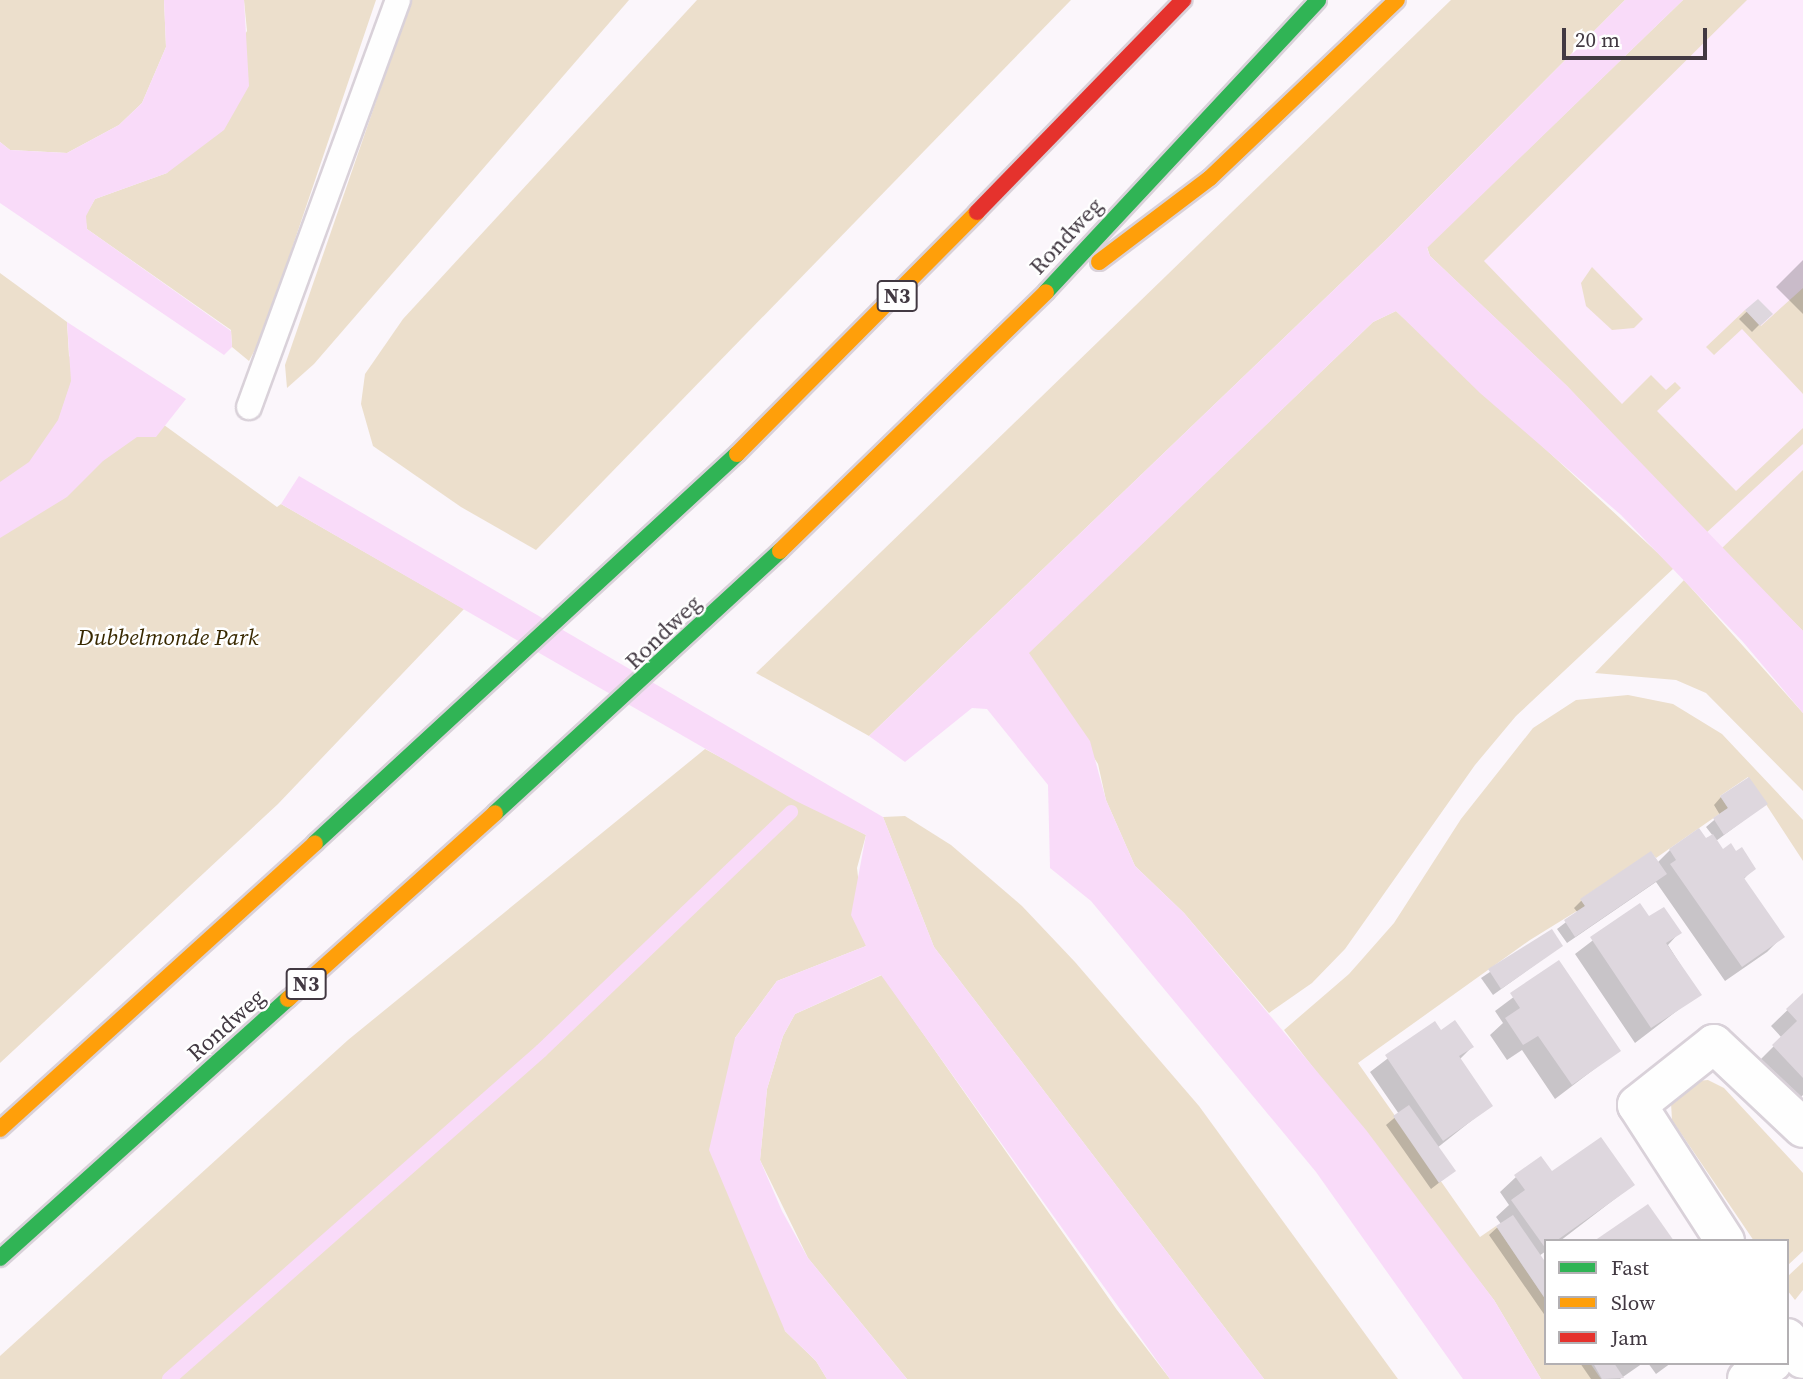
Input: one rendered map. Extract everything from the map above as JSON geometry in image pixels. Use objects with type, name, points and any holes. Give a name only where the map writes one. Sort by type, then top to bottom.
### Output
[{"type":"highway","name":"N3","points":[[0,1129],[602,582],[810,384],[1183,0]]},
{"type":"highway","name":"Rondweg","points":[[0,1258],[613,711],[1011,329],[1318,0]]},
{"type":"highway","name":"N3","points":[[1011,329],[1210,178],[1397,0]]},
{"type":"street","points":[[1724,1239],[1637,1105],[1714,1044],[1803,1128]]},
{"type":"street","points":[[1747,1379],[1769,1365]]},
{"type":"lane","points":[[249,407],[398,0]]},
{"type":"shaded area","points":[[164,0],[244,0],[249,86],[224,130],[167,173],[95,199],[86,216],[87,229],[231,331],[232,347],[224,355],[0,203],[0,142],[10,150],[67,153],[119,125],[142,103],[166,47]]},
{"type":"shaded area","points":[[1625,0],[1683,0],[1427,248],[1430,256],[1567,386],[1803,631],[1803,713],[1743,642],[1621,515],[1480,393],[1396,311],[1373,322],[1029,653],[1090,741],[1106,800],[1135,866],[1184,913],[1366,1130],[1494,1300],[1541,1379],[1463,1379],[1316,1172],[1091,901],[1050,868],[1048,785],[987,709],[972,708],[905,762],[869,736],[1390,236]]},
{"type":"shaded area","points":[[1728,0],[1803,0],[1803,635],[1448,274]]},
{"type":"shaded area","points":[[67,322],[186,399],[156,437],[137,437],[103,461],[67,497],[0,538],[0,482],[29,462],[58,420],[71,381]]},
{"type":"shaded area","points":[[299,476],[883,817],[934,947],[1264,1379],[1170,1379],[881,975],[795,1014],[783,1036],[767,1089],[760,1160],[782,1211],[808,1258],[907,1379],[827,1379],[816,1361],[785,1331],[709,1150],[735,1038],[777,981],[866,946],[851,915],[866,835],[796,801],[281,504]]},
{"type":"green space","points":[[0,0],[164,0],[166,47],[142,103],[119,125],[67,153],[10,150],[0,142]]},
{"type":"green space","points":[[244,0],[376,0],[263,334],[249,361],[232,347],[231,330],[87,229],[85,216],[95,199],[167,173],[247,31]]},
{"type":"green space","points":[[411,0],[629,0],[314,364],[287,388],[285,365]]},
{"type":"green space","points":[[697,0],[1071,0],[536,550],[461,507],[373,446],[361,404],[365,374],[403,319]]},
{"type":"green space","points":[[1451,0],[1625,0],[1390,236],[869,736],[756,673]]},
{"type":"green space","points":[[1683,0],[1747,0],[1484,261],[1622,404],[1651,375],[1666,390],[1675,382],[1681,388],[1657,411],[1736,491],[1803,428],[1803,444],[1706,533],[1567,386],[1430,256],[1427,247]]},
{"type":"green space","points":[[1592,267],[1643,319],[1634,328],[1612,330],[1586,306],[1581,283]]},
{"type":"green space","name":"Dubbelmonde Park","points":[[0,273],[67,322],[69,356],[277,507],[281,504],[464,609],[278,804],[0,1063]]},
{"type":"green space","points":[[1803,288],[1803,394],[1742,329],[1714,355],[1706,347],[1745,310],[1761,326]]},
{"type":"green space","points":[[1396,311],[1674,568],[1516,716],[1475,765],[1345,949],[1312,983],[1269,1013],[1184,913],[1135,866],[1106,800],[1098,764],[1028,653],[1373,322]]},
{"type":"green space","points":[[1803,470],[1803,631],[1721,549]]},
{"type":"green space","points":[[1684,580],[1803,713],[1803,791],[1706,693],[1676,680],[1595,673]]},
{"type":"green space","points":[[1628,695],[1673,704],[1722,734],[1803,820],[1803,861],[1748,777],[1720,796],[1728,808],[1656,858],[1651,852],[1581,899],[1585,906],[1530,940],[1358,1063],[1480,1237],[1496,1226],[1544,1297],[1544,1365],[1591,1365],[1601,1379],[1541,1379],[1494,1300],[1284,1030],[1349,974],[1394,923],[1461,819],[1533,728],[1576,700]]},
{"type":"green space","points":[[705,749],[866,835],[857,868],[866,946],[777,981],[735,1038],[785,1331],[816,1361],[827,1379],[0,1379],[0,1356],[348,1040]]},
{"type":"green space","points":[[905,816],[951,845],[1022,906],[1075,962],[1199,1106],[1398,1379],[1264,1379],[934,947],[883,817]]},
{"type":"green space","points":[[882,975],[1117,1310],[1170,1379],[907,1379],[808,1258],[760,1160],[767,1089],[783,1036],[795,1014]]},
{"type":"green space","points":[[1708,1080],[1724,1088],[1803,1173],[1803,1251],[1789,1264],[1789,1239],[1753,1239],[1672,1120],[1671,1103],[1697,1081]]},
{"type":"green space","points":[[1803,1262],[1803,1290],[1795,1300],[1789,1292],[1789,1275]]},
{"type":"building","points":[[1758,299],[1773,314],[1760,326],[1745,310]]},
{"type":"building","points":[[1749,777],[1768,804],[1724,835],[1713,818],[1728,808],[1720,796]]},
{"type":"building","points":[[1699,828],[1706,838],[1713,834],[1723,849],[1731,843],[1736,851],[1742,847],[1756,869],[1744,878],[1785,937],[1742,967],[1670,864],[1676,860],[1669,849]]},
{"type":"building","points":[[1651,851],[1667,874],[1575,937],[1564,920],[1585,906],[1580,899]]},
{"type":"building","points":[[1640,903],[1649,916],[1664,907],[1682,933],[1666,943],[1702,995],[1651,1028],[1590,937]]},
{"type":"building","points":[[1552,929],[1563,946],[1501,989],[1488,969]]},
{"type":"building","points":[[1559,960],[1621,1051],[1572,1085],[1538,1036],[1523,1045],[1505,1018],[1520,1008],[1510,993]]},
{"type":"building","points":[[1803,993],[1803,1078],[1772,1045],[1797,1021],[1786,1009]]},
{"type":"building","points":[[1455,1020],[1474,1047],[1459,1056],[1493,1106],[1443,1141],[1385,1055],[1435,1021],[1441,1030]]},
{"type":"building","points":[[1409,1105],[1456,1171],[1439,1183],[1393,1116]]},
{"type":"building","points":[[1601,1137],[1635,1185],[1559,1239],[1544,1239],[1544,1246],[1511,1200],[1525,1190],[1514,1175],[1541,1156],[1552,1171]]},
{"type":"building","points":[[1648,1204],[1673,1239],[1597,1239]]},
{"type":"building","points":[[1513,1215],[1544,1260],[1544,1297],[1496,1226]]},
{"type":"building","points":[[1594,1365],[1615,1365],[1624,1378],[1602,1379]]},
{"type":"waterway","points":[[169,1379],[541,1051],[791,812]]},
{"type":"traffic: fast","points":[[1046,292],[1318,0]]},
{"type":"traffic: fast","points":[[315,843],[737,454]]},
{"type":"traffic: fast","points":[[495,813],[780,551]]},
{"type":"traffic: fast","points":[[0,1258],[288,999]]},
{"type":"traffic: slow","points":[[1099,262],[1210,178],[1397,0]]},
{"type":"traffic: slow","points":[[737,454],[977,212]]},
{"type":"traffic: slow","points":[[780,551],[1046,292]]},
{"type":"traffic: slow","points":[[288,999],[495,813]]},
{"type":"traffic: slow","points":[[0,1129],[315,843]]},
{"type":"traffic: jam","points":[[977,212],[1183,0]]}]
